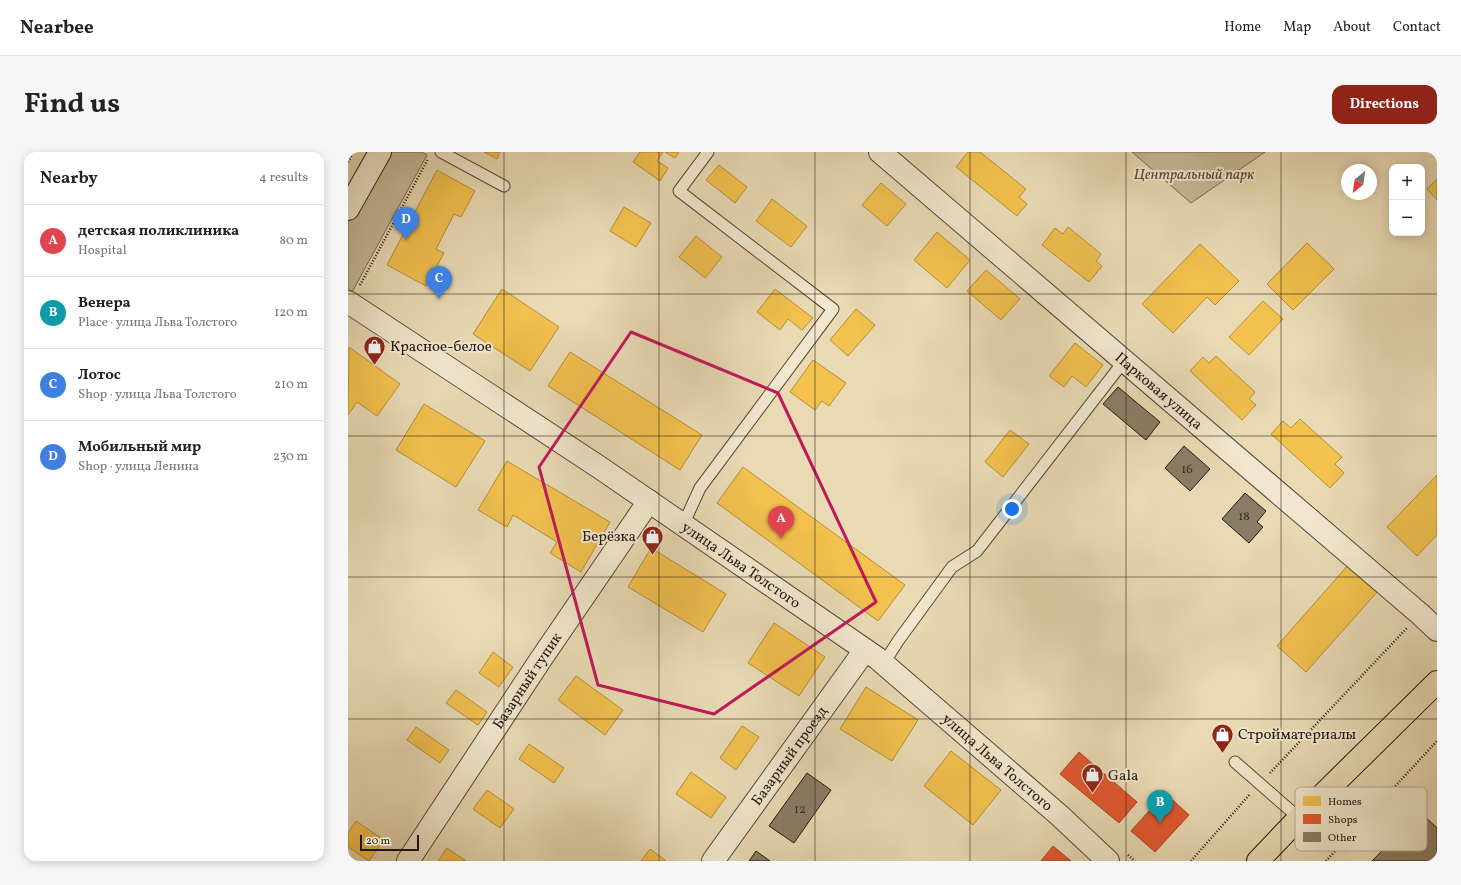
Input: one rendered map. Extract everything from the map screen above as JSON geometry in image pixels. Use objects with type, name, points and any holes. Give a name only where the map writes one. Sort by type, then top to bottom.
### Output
[{"type":"main road","points":[[1330,787],[1437,682]]},
{"type":"main road","points":[[1258,861],[1295,822]]},
{"type":"street","points":[[348,209],[380,152]]},
{"type":"street","name":"Парковая улица","points":[[880,152],[1437,630]]},
{"type":"street","name":"улица Льва Толстого","points":[[349,302],[649,501],[865,650],[884,664],[1059,815],[1108,861]]},
{"type":"street","name":"Базарный тупик","points":[[408,861],[541,659],[649,501]]},
{"type":"street","name":"Базарный проезд","points":[[713,861],[865,650]]},
{"type":"lane","points":[[441,152],[504,186]]},
{"type":"lane","points":[[683,525],[700,488],[833,309],[679,192],[708,152]]},
{"type":"lane","points":[[884,664],[898,641],[952,567],[977,552],[1124,361]]},
{"type":"lane","points":[[1235,762],[1295,815]]},
{"type":"path","points":[[348,162],[353,152]]},
{"type":"path","points":[[349,302],[428,159]]},
{"type":"path","points":[[1191,861],[1260,784],[1420,614]]},
{"type":"path","points":[[1394,787],[1437,741]]},
{"type":"path","points":[[1326,861],[1335,851]]},
{"type":"highlighted area","points":[[631,332],[778,393],[876,602],[714,714],[598,685],[539,467]]},
{"type":"green space","points":[[385,152],[422,152],[427,155],[352,292],[348,288],[348,220]]},
{"type":"green space","name":"Центральный парк","points":[[1132,152],[1265,152],[1191,203]]},
{"type":"building: Homes","points":[[484,152],[500,152],[497,159]]},
{"type":"building: Homes","points":[[640,152],[663,152],[657,161],[668,168],[660,181],[633,162]]},
{"type":"building: Homes","points":[[665,152],[679,152],[675,158]]},
{"type":"building: Homes","points":[[968,152],[980,152],[1026,189],[1019,197],[1027,204],[1017,216],[956,167]]},
{"type":"building: Homes","points":[[719,165],[747,187],[735,203],[706,180]]},
{"type":"building: Homes","points":[[437,170],[475,191],[461,217],[454,214],[436,249],[444,253],[426,286],[387,265]]},
{"type":"building: Homes","points":[[1437,179],[1437,200],[1427,189]]},
{"type":"building: Homes","points":[[881,183],[906,204],[887,226],[862,205]]},
{"type":"building: Homes","points":[[772,199],[807,226],[791,247],[756,221]]},
{"type":"building: Homes","points":[[624,207],[651,223],[636,247],[610,231]]},
{"type":"building: Homes","points":[[1068,227],[1101,254],[1096,261],[1102,266],[1089,282],[1042,245],[1055,228],[1063,234]]},
{"type":"building: Homes","points":[[937,232],[970,260],[947,288],[914,260]]},
{"type":"building: Homes","points":[[696,236],[722,257],[705,278],[679,257]]},
{"type":"building: Homes","points":[[1307,243],[1334,269],[1293,310],[1267,284]]},
{"type":"building: Homes","points":[[1200,244],[1239,281],[1215,305],[1207,297],[1173,333],[1142,304]]},
{"type":"building: Homes","points":[[986,270],[1020,299],[1001,320],[967,291]]},
{"type":"building: Homes","points":[[502,289],[559,327],[530,371],[473,334]]},
{"type":"building: Homes","points":[[775,289],[813,318],[802,330],[788,319],[780,330],[757,312]]},
{"type":"building: Homes","points":[[1263,301],[1283,319],[1249,355],[1229,337]]},
{"type":"building: Homes","points":[[856,309],[875,325],[848,356],[830,340]]},
{"type":"building: Homes","points":[[1075,343],[1103,365],[1086,387],[1072,376],[1064,387],[1049,376]]},
{"type":"building: Homes","points":[[349,347],[400,384],[377,416],[357,402],[348,415]]},
{"type":"building: Homes","points":[[570,352],[702,435],[680,470],[548,386]]},
{"type":"building: Homes","points":[[1216,356],[1255,392],[1249,399],[1256,405],[1242,420],[1190,371],[1203,357],[1209,363]]},
{"type":"building: Homes","points":[[813,360],[846,383],[829,406],[822,401],[815,410],[790,392]]},
{"type":"building: Homes","points":[[424,404],[485,441],[456,487],[396,450]]},
{"type":"building: Homes","points":[[1300,419],[1342,457],[1335,464],[1344,473],[1330,488],[1271,434],[1283,421],[1291,428]]},
{"type":"building: Homes","points":[[1010,430],[1029,444],[1003,477],[985,462]]},
{"type":"building: Homes","points":[[507,461],[610,522],[581,572],[550,553],[557,542],[513,515],[507,527],[478,510]]},
{"type":"building: Homes","points":[[743,467],[905,585],[878,621],[717,503]]},
{"type":"building: Homes","points":[[1437,475],[1437,535],[1417,556],[1387,527]]},
{"type":"building: Homes","points":[[651,548],[726,594],[703,632],[628,587]]},
{"type":"building: Homes","points":[[1349,564],[1379,590],[1306,672],[1277,646]]},
{"type":"building: Homes","points":[[774,623],[825,657],[799,696],[748,663]]},
{"type":"building: Homes","points":[[493,652],[513,667],[499,687],[479,673]]},
{"type":"building: Homes","points":[[576,676],[623,710],[605,735],[558,700]]},
{"type":"building: Homes","points":[[866,687],[918,720],[892,761],[840,729]]},
{"type":"building: Homes","points":[[456,690],[487,712],[478,725],[446,703]]},
{"type":"building: Homes","points":[[742,726],[759,737],[736,770],[720,758]]},
{"type":"building: Homes","points":[[416,727],[449,750],[440,763],[407,740]]},
{"type":"building: Homes","points":[[529,744],[564,768],[554,783],[519,759]]},
{"type":"building: Homes","points":[[951,751],[1001,790],[973,825],[924,786]]},
{"type":"building: Homes","points":[[691,772],[726,797],[711,818],[676,794]]},
{"type":"building: Homes","points":[[487,790],[514,809],[500,828],[473,809]]},
{"type":"building: Homes","points":[[356,821],[384,840],[369,861],[348,847],[348,833]]},
{"type":"building: Homes","points":[[447,848],[466,861],[438,861]]},
{"type":"building: Homes","points":[[650,849],[666,861],[641,861]]},
{"type":"building: Shops","points":[[1079,752],[1137,802],[1119,823],[1060,774]]},
{"type":"building: Shops","points":[[1165,793],[1189,815],[1155,852],[1131,831]]},
{"type":"building: Shops","points":[[1053,846],[1071,861],[1041,861]]},
{"type":"building: Other","points":[[1118,387],[1160,422],[1146,440],[1103,404]]},
{"type":"building: Other","points":[[1184,446],[1210,469],[1190,491],[1165,468]]},
{"type":"building: Other","points":[[1245,493],[1266,511],[1257,522],[1263,527],[1249,543],[1222,519]]},
{"type":"building: Other","points":[[807,773],[831,790],[794,843],[769,826]]},
{"type":"building: Other","points":[[1427,819],[1437,828],[1437,858],[1434,861],[1372,861],[1382,851],[1427,851]]},
{"type":"building: Other","points":[[756,851],[770,861],[749,861]]},
{"type":"place","name":"Мобильный мир","points":[[406,240]]},
{"type":"place","name":"Лотос","points":[[439,299]]},
{"type":"place","name":"Красное-белое","points":[[374,366]]},
{"type":"place","name":"детская поликлиника","points":[[781,539]]},
{"type":"place","name":"Берёзка","points":[[652,556]]},
{"type":"place","name":"Стройматериалы","points":[[1222,754]]},
{"type":"place","name":"Gala","points":[[1092,794]]},
{"type":"place","name":"Венера","points":[[1160,823]]}]
